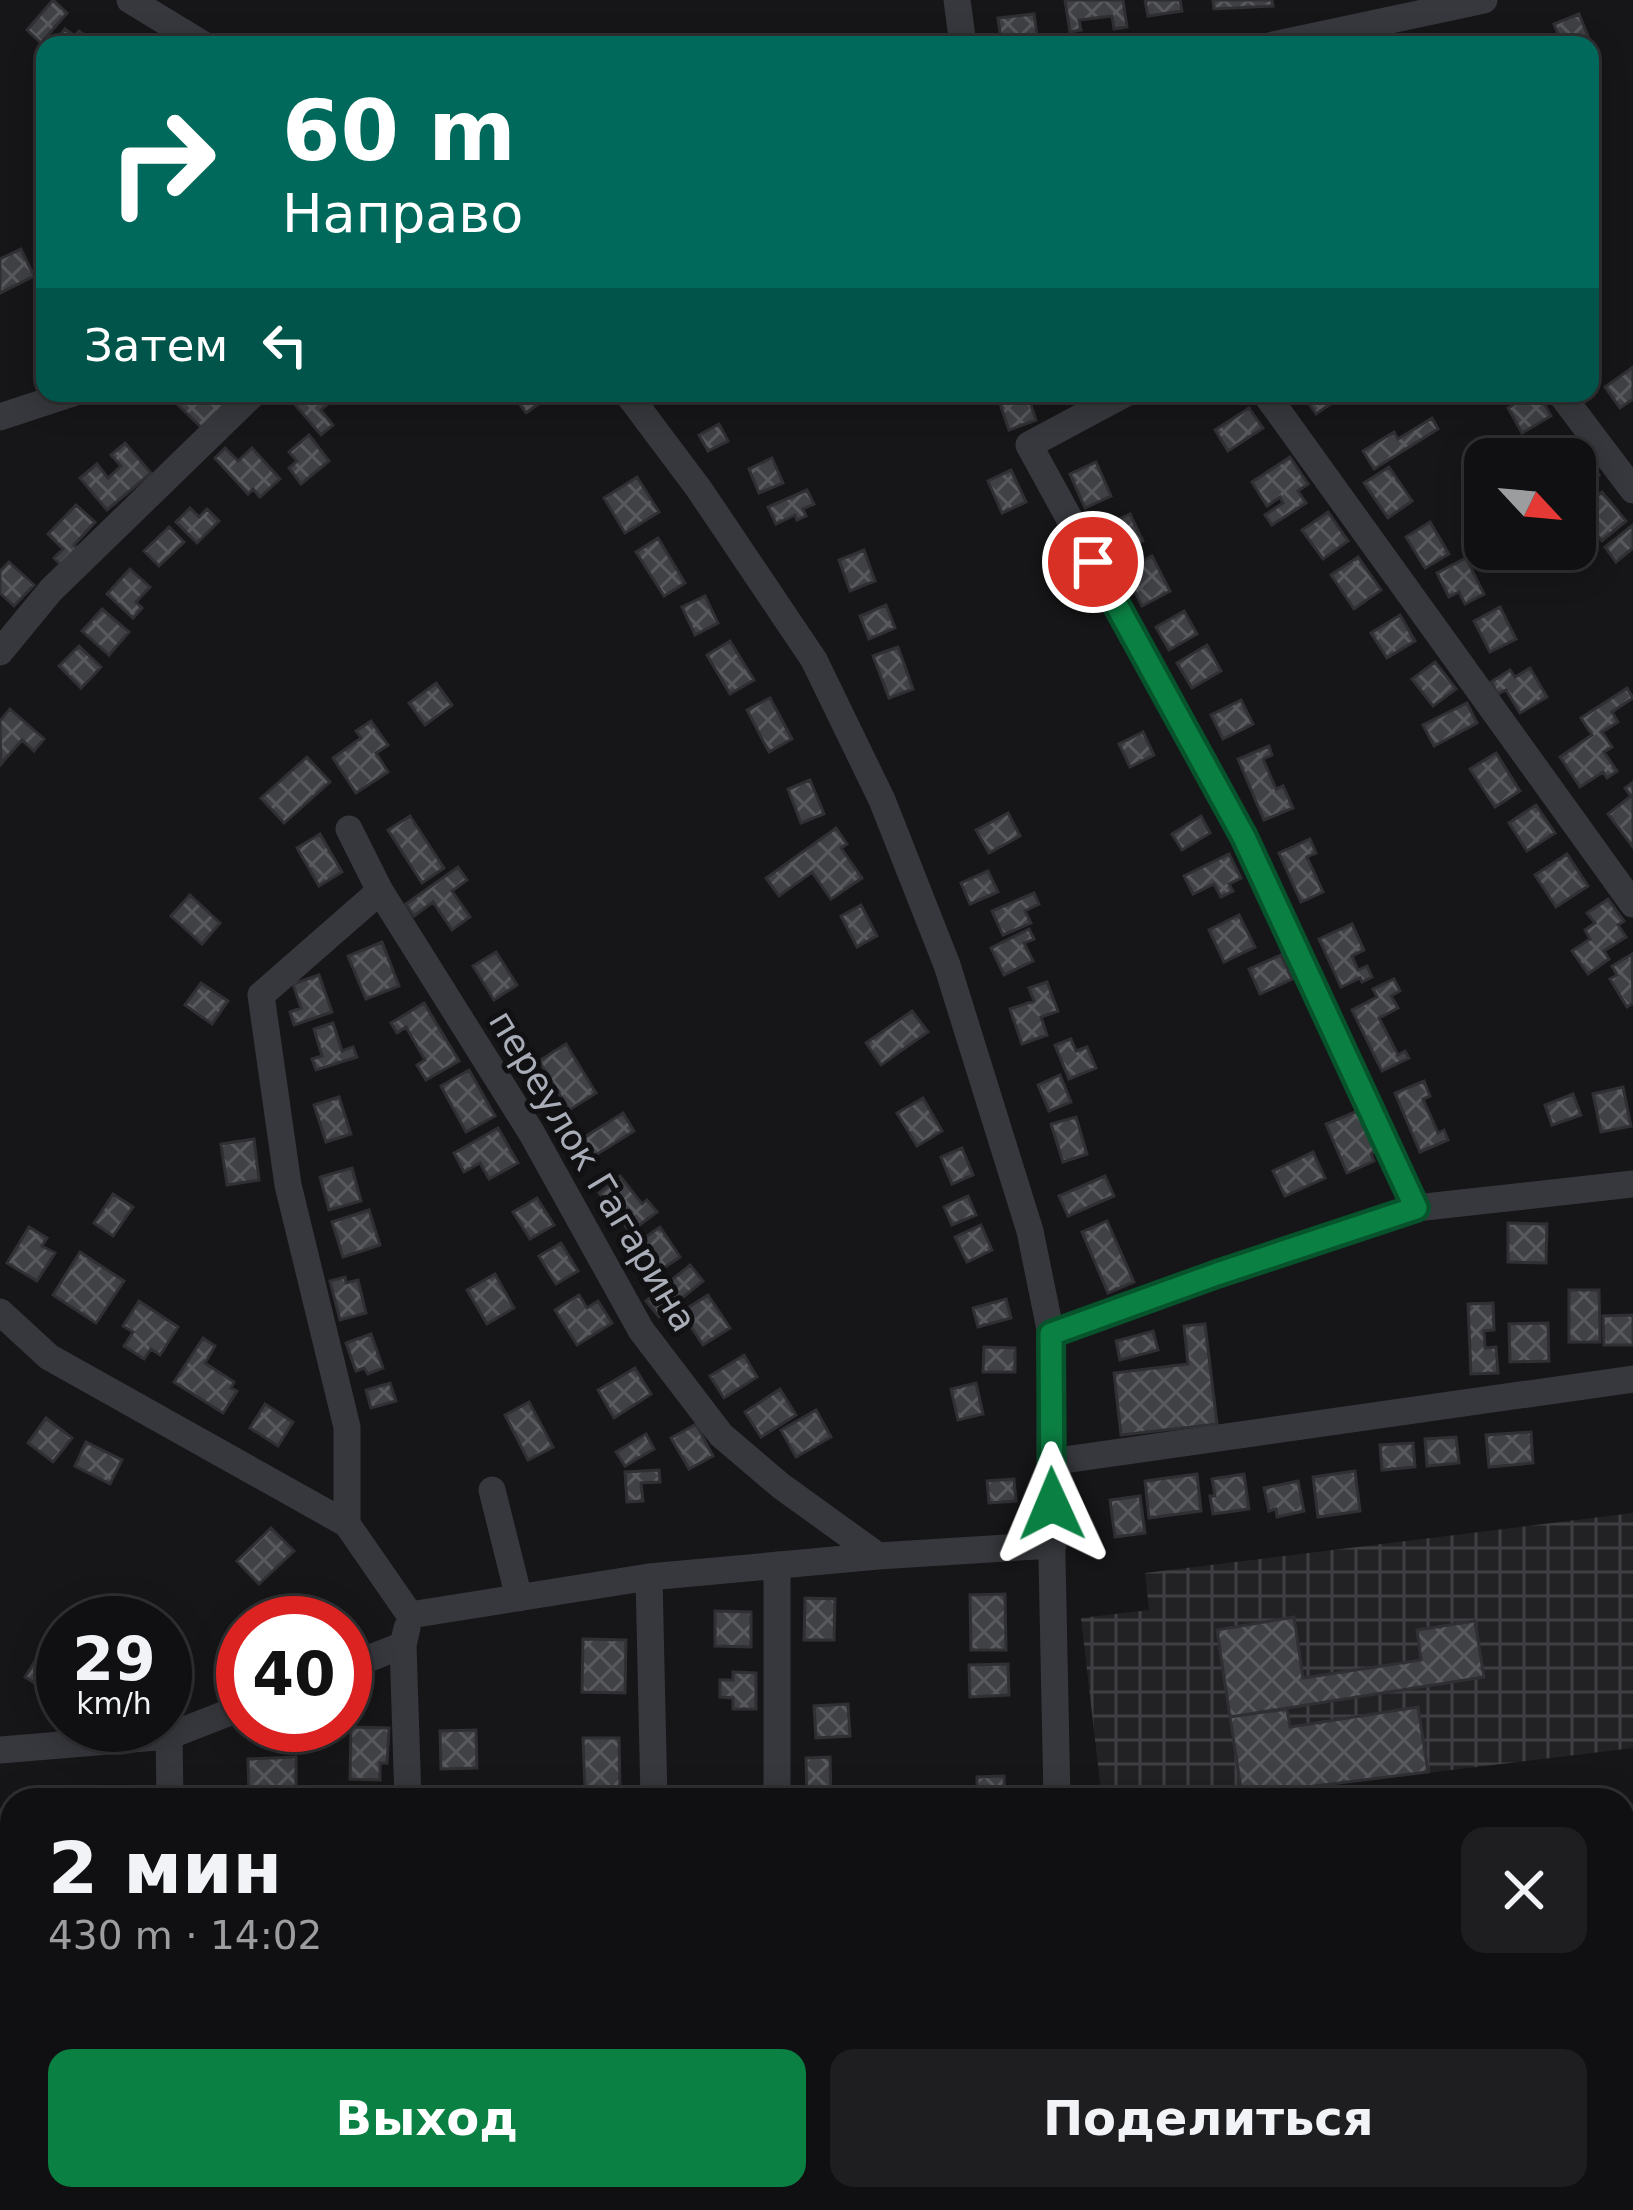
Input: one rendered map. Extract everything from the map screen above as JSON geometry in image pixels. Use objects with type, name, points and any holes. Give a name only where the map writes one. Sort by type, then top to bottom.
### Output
[{"type":"street","points":[[130,0],[189,36]]},
{"type":"street","points":[[957,0],[962,36]]},
{"type":"street","points":[[1315,36],[1484,0]]},
{"type":"street","points":[[0,417],[46,402]]},
{"type":"street","points":[[0,652],[51,590],[245,402]]},
{"type":"street","points":[[634,402],[699,489],[814,660],[882,800],[947,965],[1030,1231],[1051,1334],[1057,1788]]},
{"type":"street","points":[[1109,402],[1029,445],[1244,837],[1416,1208]]},
{"type":"street","points":[[1271,402],[1633,904]]},
{"type":"street","points":[[1567,402],[1633,490]]},
{"type":"street","name":"переулок Гагарина","points":[[349,830],[380,891],[531,1132],[641,1330],[721,1435],[781,1486],[878,1556]]},
{"type":"street","points":[[347,1524],[347,1427],[288,1185],[261,995],[380,891]]},
{"type":"street","points":[[1051,1334],[1416,1208],[1633,1184]]},
{"type":"street","points":[[0,1312],[49,1357],[347,1524],[410,1615],[404,1645],[408,1788]]},
{"type":"street","points":[[1050,1462],[1633,1379]]},
{"type":"street","points":[[492,1490],[519,1598]]},
{"type":"street","points":[[410,1615],[649,1577],[1053,1545]]},
{"type":"street","points":[[777,1788],[778,1565]]},
{"type":"street","points":[[649,1577],[654,1788]]},
{"type":"street","points":[[372,1657],[404,1645]]},
{"type":"street","points":[[0,1750],[36,1747]]},
{"type":"street","points":[[169,1752],[170,1788]]},
{"type":"shaded area","points":[[1633,1513],[1633,1748],[1302,1788],[1101,1788],[1081,1618],[1149,1610],[1145,1573]]},
{"type":"building","points":[[53,0],[67,13],[47,36],[36,38],[27,30]]},
{"type":"building","points":[[1065,0],[1123,0],[1127,27],[1114,29],[1112,16],[1079,20],[1081,30],[1070,32]]},
{"type":"building","points":[[1145,0],[1180,0],[1182,11],[1148,16]]},
{"type":"building","points":[[1213,0],[1272,0],[1273,6],[1214,9]]},
{"type":"building","points":[[1034,14],[1037,36],[1000,36],[998,18]]},
{"type":"building","points":[[1579,14],[1588,36],[1559,36],[1554,24]]},
{"type":"building","points":[[21,249],[34,276],[0,293],[0,259]]},
{"type":"building","points":[[1633,367],[1633,399],[1620,408],[1605,387]]},
{"type":"building","points":[[179,402],[230,402],[204,430]]},
{"type":"building","points":[[293,402],[330,402],[321,410],[333,425],[321,435]]},
{"type":"building","points":[[518,402],[541,402],[526,413]]},
{"type":"building","points":[[999,402],[1030,402],[1036,420],[1009,430]]},
{"type":"building","points":[[1308,402],[1334,402],[1316,414]]},
{"type":"building","points":[[1518,402],[1543,402],[1551,416],[1522,433],[1508,408]]},
{"type":"building","points":[[1249,408],[1263,428],[1228,451],[1215,430]]},
{"type":"building","points":[[1432,418],[1438,429],[1374,469],[1363,451],[1394,432],[1398,439]]},
{"type":"building","points":[[719,424],[728,441],[708,451],[699,435]]},
{"type":"building","points":[[309,435],[329,461],[301,484],[289,468],[297,461],[289,452]]},
{"type":"building","points":[[125,443],[151,473],[107,510],[80,478],[97,464],[108,478],[121,466],[111,455]]},
{"type":"building","points":[[225,448],[238,461],[252,448],[280,479],[260,497],[253,489],[248,494],[215,458]]},
{"type":"building","points":[[1290,457],[1308,484],[1298,491],[1306,503],[1272,525],[1265,515],[1283,503],[1280,497],[1267,506],[1252,482]]},
{"type":"building","points":[[772,458],[783,483],[759,493],[749,469]]},
{"type":"building","points":[[1096,462],[1111,496],[1085,508],[1070,474]]},
{"type":"building","points":[[1389,467],[1412,501],[1388,518],[1364,483]]},
{"type":"building","points":[[1011,470],[1026,502],[1002,513],[988,481]]},
{"type":"building","points":[[637,477],[659,512],[625,533],[604,498]]},
{"type":"building","points":[[807,490],[814,504],[803,509],[806,516],[797,520],[795,515],[776,524],[768,507]]},
{"type":"building","points":[[1602,492],[1626,521],[1602,541],[1596,534],[1596,497]]},
{"type":"building","points":[[76,505],[95,522],[74,545],[80,551],[64,568],[54,558],[63,549],[48,534]]},
{"type":"building","points":[[190,508],[199,517],[207,509],[219,521],[197,543],[176,522]]},
{"type":"building","points":[[1328,512],[1348,541],[1323,559],[1302,530]]},
{"type":"building","points":[[1130,514],[1143,541],[1112,557],[1107,546],[1121,538],[1113,522]]},
{"type":"building","points":[[1430,522],[1449,554],[1425,568],[1406,537]]},
{"type":"building","points":[[1633,525],[1633,548],[1616,562],[1605,547]]},
{"type":"building","points":[[169,527],[184,542],[159,566],[144,551]]},
{"type":"building","points":[[658,538],[685,583],[664,596],[636,552]]},
{"type":"building","points":[[864,550],[875,581],[850,591],[839,560]]},
{"type":"building","points":[[1152,556],[1170,591],[1142,606],[1124,571]]},
{"type":"building","points":[[1358,557],[1381,590],[1354,609],[1331,575]]},
{"type":"building","points":[[1464,559],[1464,570],[1472,570],[1484,594],[1465,604],[1459,592],[1449,597],[1437,573]]},
{"type":"building","points":[[9,562],[34,585],[14,606],[0,593],[0,571]]},
{"type":"building","points":[[130,569],[150,587],[136,602],[142,608],[133,618],[107,594]]},
{"type":"building","points":[[705,596],[718,623],[695,635],[682,607]]},
{"type":"building","points":[[886,605],[895,628],[869,639],[860,616]]},
{"type":"building","points":[[1500,607],[1516,639],[1490,652],[1474,621]]},
{"type":"building","points":[[102,609],[129,632],[109,655],[82,631]]},
{"type":"building","points":[[1184,611],[1197,634],[1169,650],[1156,627]]},
{"type":"building","points":[[1400,615],[1415,641],[1387,658],[1371,633]]},
{"type":"building","points":[[730,641],[754,680],[730,694],[707,655]]},
{"type":"building","points":[[1207,645],[1221,671],[1192,688],[1177,663]]},
{"type":"building","points":[[79,646],[101,667],[81,688],[59,666]]},
{"type":"building","points":[[898,647],[913,689],[889,698],[873,656]]},
{"type":"building","points":[[1435,662],[1456,689],[1433,706],[1412,679]]},
{"type":"building","points":[[1530,668],[1547,697],[1520,713],[1506,690],[1498,694],[1491,682],[1510,670],[1515,677]]},
{"type":"building","points":[[436,683],[452,705],[425,725],[409,703]]},
{"type":"building","points":[[1627,688],[1633,698],[1612,712],[1618,722],[1602,732],[1612,747],[1604,752],[1617,771],[1607,778],[1603,772],[1580,787],[1560,757],[1592,735],[1581,718]]},
{"type":"building","points":[[770,698],[792,739],[769,752],[747,710]]},
{"type":"building","points":[[1241,700],[1253,724],[1223,739],[1211,715]]},
{"type":"building","points":[[1467,703],[1477,723],[1434,746],[1423,725]]},
{"type":"building","points":[[10,709],[44,739],[34,751],[22,740],[1,764],[0,721]]},
{"type":"building","points":[[371,721],[388,745],[376,753],[388,772],[356,793],[333,758],[361,738],[356,731]]},
{"type":"building","points":[[1143,732],[1154,755],[1130,767],[1119,744]]},
{"type":"building","points":[[1269,746],[1272,755],[1263,759],[1276,789],[1283,786],[1293,808],[1264,820],[1238,759]]},
{"type":"building","points":[[1496,753],[1520,791],[1495,807],[1470,769]]},
{"type":"building","points":[[307,757],[330,782],[284,823],[261,798]]},
{"type":"building","points":[[810,780],[824,814],[801,823],[788,789]]},
{"type":"building","points":[[1633,782],[1633,847],[1608,814],[1631,796],[1625,788]]},
{"type":"building","points":[[1536,805],[1555,833],[1527,851],[1509,823]]},
{"type":"building","points":[[1008,813],[1020,836],[989,853],[976,830]]},
{"type":"building","points":[[410,816],[444,868],[422,883],[388,830]]},
{"type":"building","points":[[1201,816],[1210,833],[1182,850],[1172,834]]},
{"type":"building","points":[[836,828],[847,844],[841,848],[862,878],[831,899],[812,872],[779,896],[766,878]]},
{"type":"building","points":[[320,834],[342,872],[319,886],[297,848]]},
{"type":"building","points":[[1310,839],[1316,853],[1307,857],[1323,892],[1301,902],[1279,853]]},
{"type":"building","points":[[1229,854],[1241,878],[1229,884],[1233,891],[1221,897],[1214,884],[1193,894],[1184,876]]},
{"type":"building","points":[[1567,854],[1588,886],[1556,907],[1535,875]]},
{"type":"building","points":[[458,867],[467,880],[452,891],[470,917],[452,930],[433,902],[414,916],[406,904]]},
{"type":"building","points":[[988,871],[998,892],[970,904],[961,883]]},
{"type":"building","points":[[1034,893],[1039,904],[1025,911],[1031,923],[1003,935],[992,911]]},
{"type":"building","points":[[190,895],[220,923],[202,944],[171,916]]},
{"type":"building","points":[[1608,899],[1624,921],[1618,925],[1626,937],[1604,951],[1609,959],[1588,974],[1572,951],[1590,939],[1585,930],[1595,923],[1587,913]]},
{"type":"building","points":[[861,905],[877,936],[857,947],[841,916]]},
{"type":"building","points":[[1239,915],[1255,947],[1224,962],[1209,930]]},
{"type":"building","points":[[1352,924],[1364,950],[1352,956],[1358,970],[1367,966],[1372,977],[1341,987],[1319,939]]},
{"type":"building","points":[[1029,929],[1034,939],[1024,943],[1033,961],[1004,975],[991,948]]},
{"type":"building","points":[[382,942],[399,986],[366,999],[348,956]]},
{"type":"building","points":[[496,952],[517,985],[494,1000],[473,966]]},
{"type":"building","points":[[1632,954],[1633,1003],[1627,1007],[1610,979],[1617,975],[1612,966]]},
{"type":"building","points":[[1281,955],[1292,979],[1260,994],[1249,969]]},
{"type":"building","points":[[319,975],[332,1012],[294,1025],[290,1012],[301,1008],[293,984]]},
{"type":"building","points":[[1394,979],[1400,991],[1391,996],[1398,1008],[1379,1018],[1398,1055],[1405,1051],[1409,1058],[1382,1071],[1352,1010],[1377,997],[1373,989]]},
{"type":"building","points":[[1047,982],[1058,1011],[1041,1017],[1047,1035],[1022,1044],[1010,1009],[1034,1001],[1029,988]]},
{"type":"building","points":[[201,983],[228,1001],[212,1024],[185,1005]]},
{"type":"building","points":[[424,1003],[459,1061],[426,1080],[417,1065],[425,1060],[406,1027],[397,1033],[391,1023]]},
{"type":"building","points":[[912,1011],[928,1032],[881,1065],[866,1043]]},
{"type":"building","points":[[333,1023],[342,1051],[353,1047],[357,1057],[316,1070],[312,1059],[322,1056],[314,1029]]},
{"type":"building","points":[[1071,1039],[1076,1051],[1087,1047],[1096,1068],[1069,1079],[1055,1045]]},
{"type":"building","points":[[566,1044],[596,1093],[569,1110],[539,1061]]},
{"type":"building","points":[[469,1070],[495,1116],[466,1132],[441,1086]]},
{"type":"building","points":[[1060,1075],[1071,1102],[1049,1111],[1038,1085]]},
{"type":"building","points":[[1424,1081],[1430,1096],[1423,1099],[1438,1133],[1444,1130],[1448,1140],[1420,1152],[1395,1093]]},
{"type":"building","points":[[1623,1087],[1631,1126],[1601,1132],[1593,1094]]},
{"type":"building","points":[[1573,1094],[1581,1115],[1552,1125],[1545,1105]]},
{"type":"building","points":[[339,1097],[351,1134],[326,1142],[314,1105]]},
{"type":"building","points":[[923,1098],[942,1131],[917,1146],[897,1113]]},
{"type":"building","points":[[1360,1110],[1377,1151],[1371,1154],[1374,1161],[1347,1173],[1326,1124]]},
{"type":"building","points":[[623,1113],[634,1131],[594,1156],[583,1138]]},
{"type":"building","points":[[1076,1117],[1087,1154],[1063,1162],[1051,1124]]},
{"type":"building","points":[[498,1128],[518,1163],[489,1179],[480,1163],[464,1172],[454,1153]]},
{"type":"building","points":[[254,1139],[259,1180],[227,1185],[221,1144]]},
{"type":"building","points":[[962,1148],[973,1175],[952,1184],[941,1157]]},
{"type":"building","points":[[1313,1152],[1325,1178],[1285,1196],[1273,1171]]},
{"type":"building","points":[[352,1168],[361,1201],[329,1210],[320,1177]]},
{"type":"building","points":[[620,1176],[642,1204],[647,1200],[657,1212],[630,1232],[599,1193]]},
{"type":"building","points":[[1105,1176],[1114,1196],[1068,1216],[1059,1196]]},
{"type":"building","points":[[113,1194],[133,1207],[113,1236],[94,1223]]},
{"type":"building","points":[[968,1196],[976,1215],[952,1225],[944,1207]]},
{"type":"building","points":[[537,1198],[554,1225],[530,1239],[513,1212]]},
{"type":"building","points":[[369,1210],[380,1245],[343,1257],[332,1222]]},
{"type":"building","points":[[1107,1221],[1134,1282],[1108,1293],[1082,1232]]},
{"type":"building","points":[[1508,1223],[1547,1224],[1546,1263],[1508,1262]]},
{"type":"building","points":[[981,1225],[992,1250],[967,1262],[955,1237]]},
{"type":"building","points":[[29,1227],[47,1238],[42,1246],[55,1253],[37,1281],[7,1263]]},
{"type":"building","points":[[660,1227],[680,1257],[659,1271],[640,1241]]},
{"type":"building","points":[[561,1243],[578,1271],[556,1284],[539,1256]]},
{"type":"building","points":[[80,1252],[124,1281],[96,1323],[53,1295]]},
{"type":"building","points":[[690,1265],[703,1281],[659,1317],[646,1301]]},
{"type":"building","points":[[495,1274],[514,1308],[487,1324],[467,1290]]},
{"type":"building","points":[[345,1277],[346,1283],[358,1280],[366,1313],[340,1320],[330,1281]]},
{"type":"building","points":[[1569,1290],[1599,1290],[1600,1342],[1569,1342]]},
{"type":"building","points":[[579,1295],[587,1308],[598,1301],[612,1323],[577,1345],[555,1310]]},
{"type":"building","points":[[708,1295],[730,1328],[703,1345],[681,1312]]},
{"type":"building","points":[[1006,1299],[1011,1318],[978,1327],[973,1308]]},
{"type":"building","points":[[139,1301],[178,1327],[160,1355],[151,1349],[144,1359],[124,1346],[133,1332],[123,1326]]},
{"type":"building","points":[[1493,1303],[1494,1330],[1484,1331],[1485,1348],[1496,1347],[1498,1373],[1471,1374],[1468,1304]]},
{"type":"building","points":[[1633,1315],[1633,1345],[1604,1345],[1603,1316]]},
{"type":"building","points":[[1548,1323],[1549,1361],[1510,1362],[1509,1324]]},
{"type":"building","points":[[1205,1324],[1217,1424],[1121,1435],[1114,1373],[1188,1364],[1184,1326]]},
{"type":"building","points":[[1153,1331],[1158,1350],[1120,1360],[1116,1341]]},
{"type":"building","points":[[371,1334],[383,1368],[368,1374],[364,1368],[356,1371],[346,1343]]},
{"type":"building","points":[[203,1338],[215,1346],[205,1363],[234,1382],[231,1388],[237,1391],[223,1413],[174,1382]]},
{"type":"building","points":[[984,1347],[1015,1348],[1015,1372],[983,1372]]},
{"type":"building","points":[[744,1355],[757,1377],[724,1398],[710,1376]]},
{"type":"building","points":[[635,1368],[651,1394],[614,1418],[598,1390]]},
{"type":"building","points":[[390,1383],[396,1401],[371,1408],[366,1390]]},
{"type":"building","points":[[976,1383],[983,1414],[958,1420],[951,1389]]},
{"type":"building","points":[[780,1389],[796,1415],[761,1437],[745,1412]]},
{"type":"building","points":[[529,1402],[553,1447],[528,1460],[505,1415]]},
{"type":"building","points":[[265,1404],[293,1422],[278,1446],[250,1428]]},
{"type":"building","points":[[816,1410],[831,1437],[796,1457],[781,1430]]},
{"type":"building","points":[[46,1418],[72,1438],[53,1462],[28,1443]]},
{"type":"building","points":[[696,1424],[713,1456],[689,1469],[671,1438]]},
{"type":"building","points":[[1531,1432],[1533,1463],[1489,1467],[1486,1435]]},
{"type":"building","points":[[646,1434],[654,1449],[625,1466],[616,1452]]},
{"type":"building","points":[[1456,1437],[1459,1463],[1427,1466],[1425,1439]]},
{"type":"building","points":[[86,1442],[122,1460],[110,1484],[75,1466]]},
{"type":"building","points":[[1413,1443],[1415,1467],[1382,1470],[1380,1445]]},
{"type":"building","points":[[659,1470],[660,1482],[641,1483],[643,1501],[627,1502],[625,1472]]},
{"type":"building","points":[[1355,1471],[1360,1511],[1318,1517],[1313,1477]]},
{"type":"building","points":[[1197,1474],[1201,1511],[1149,1518],[1145,1481]]},
{"type":"building","points":[[1244,1474],[1249,1509],[1213,1514],[1212,1479]]},
{"type":"building","points":[[1014,1479],[1016,1501],[989,1503],[987,1481]]},
{"type":"building","points":[[1298,1481],[1304,1511],[1277,1517],[1276,1509],[1269,1511],[1264,1488]]},
{"type":"building","points":[[1140,1496],[1145,1533],[1115,1537],[1110,1500]]},
{"type":"building","points":[[271,1528],[294,1551],[259,1584],[237,1561]]},
{"type":"building","points":[[1005,1594],[1006,1650],[971,1650],[970,1595]]},
{"type":"building","points":[[805,1598],[835,1599],[834,1640],[804,1640]]},
{"type":"building","points":[[715,1611],[751,1612],[751,1647],[715,1646]]},
{"type":"building","points":[[1294,1617],[1303,1678],[1421,1660],[1417,1630],[1475,1621],[1484,1677],[1230,1717],[1217,1630]]},
{"type":"building","points":[[583,1639],[626,1640],[625,1693],[582,1692]]},
{"type":"building","points":[[36,1660],[36,1684],[25,1677]]},
{"type":"building","points":[[1008,1664],[1009,1695],[970,1697],[969,1665]]},
{"type":"building","points":[[733,1672],[756,1673],[756,1709],[733,1709],[733,1698],[720,1697],[720,1680],[733,1680]]},
{"type":"building","points":[[848,1704],[850,1736],[816,1738],[814,1706]]},
{"type":"building","points":[[1418,1707],[1428,1772],[1299,1788],[1241,1788],[1230,1717],[1287,1709],[1290,1727]]},
{"type":"building","points":[[372,1728],[389,1728],[387,1763],[380,1763],[380,1780],[350,1779],[351,1752],[372,1752]]},
{"type":"building","points":[[476,1730],[477,1768],[441,1769],[440,1731]]},
{"type":"building","points":[[583,1738],[619,1738],[620,1788],[585,1788]]},
{"type":"building","points":[[296,1757],[296,1788],[249,1788],[248,1759]]},
{"type":"building","points":[[830,1757],[831,1788],[807,1788],[806,1758]]},
{"type":"building","points":[[1004,1776],[1004,1788],[977,1788],[977,1777]]},
{"type":"route","points":[[1052,1504],[1051,1334],[1416,1208],[1244,837],[1093,562]]}]
